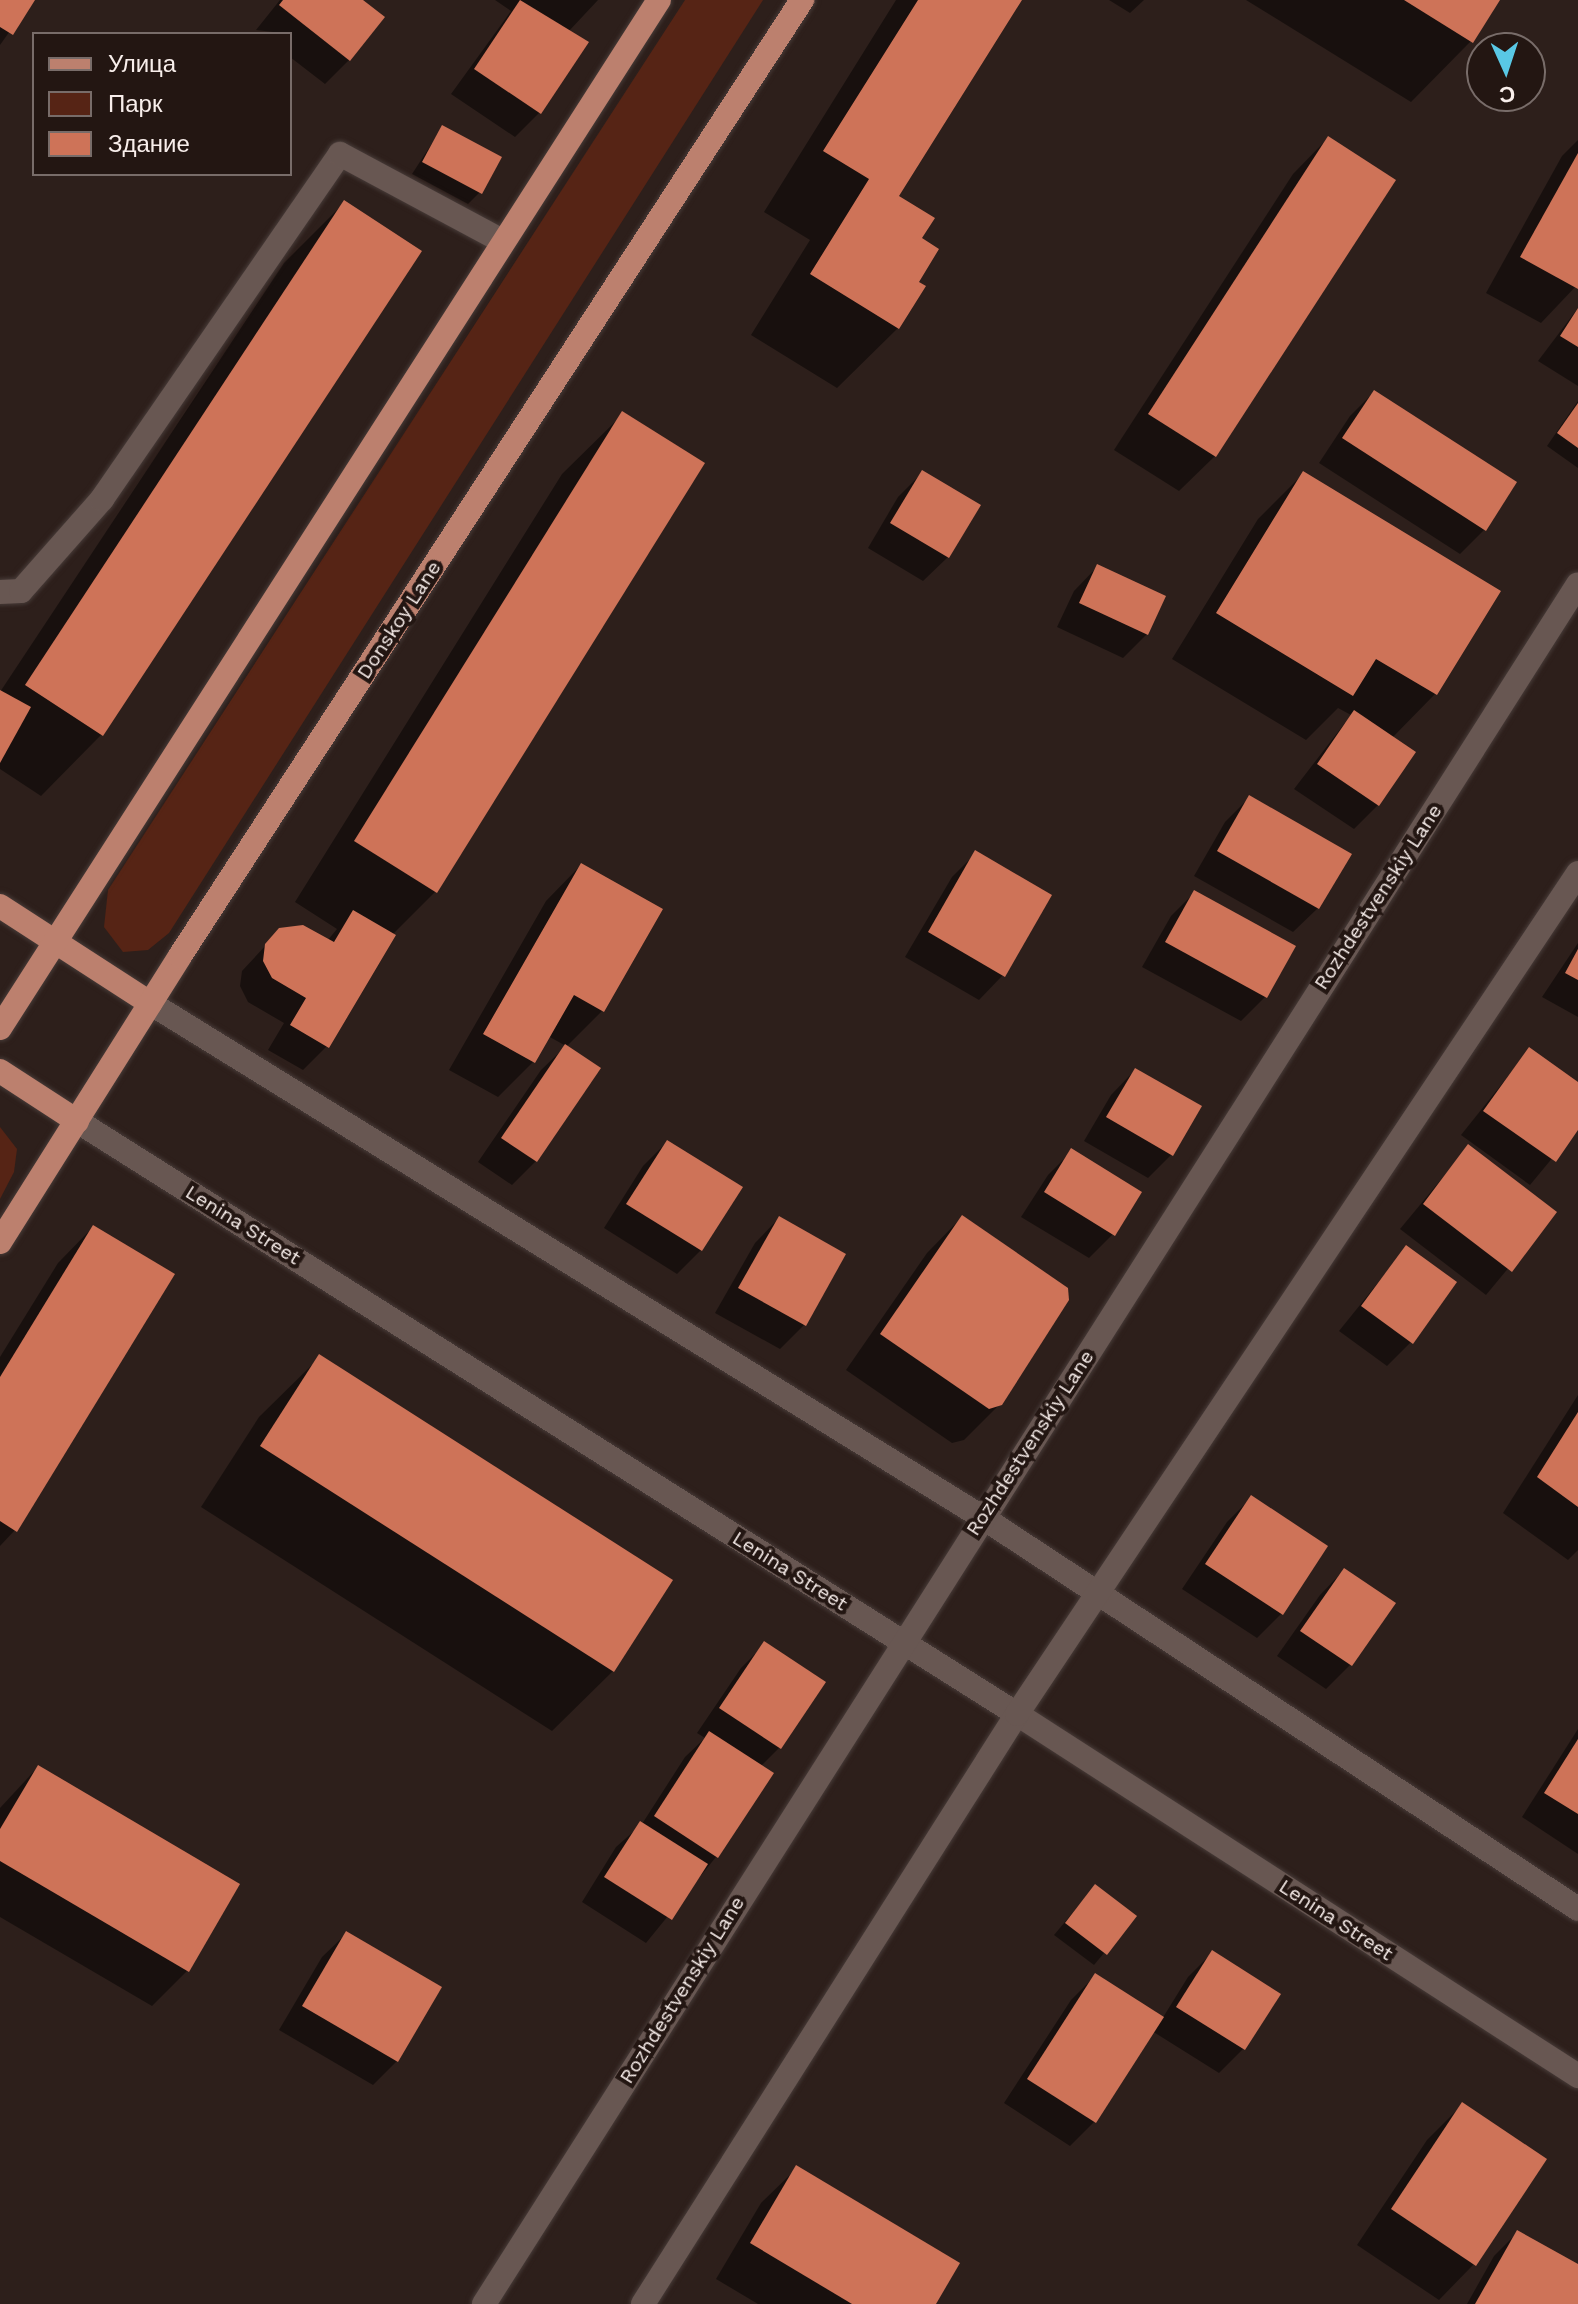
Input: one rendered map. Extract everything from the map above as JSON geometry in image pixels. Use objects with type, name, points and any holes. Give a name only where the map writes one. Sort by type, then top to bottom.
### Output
[{"type":"main road","points":[[0,1028],[53,940],[659,0]]},
{"type":"main road","name":"Donskoy Lane","points":[[0,1242],[150,1003],[802,0]]},
{"type":"main road","points":[[0,906],[150,1003]]},
{"type":"main road","name":"Lenina Street","points":[[0,1071],[77,1121]]},
{"type":"street","points":[[0,592],[21,591],[102,499],[340,154],[502,241]]},
{"type":"street","name":"Rozhdestvenskiy Lane","points":[[484,2304],[902,1642],[1578,584]]},
{"type":"street","points":[[643,2304],[1017,1714],[1099,1597],[1578,873]]},
{"type":"street","points":[[150,1003],[982,1517],[1099,1597],[1578,1909]]},
{"type":"street","name":"Lenina Street","points":[[77,1121],[1017,1714],[1578,2076]]},
{"type":"green space","points":[[685,0],[763,0],[169,933],[148,950],[123,952],[104,927],[108,890]]},
{"type":"green space","points":[[0,1127],[17,1149],[14,1172],[0,1199]]},
{"type":"building","points":[[0,0],[35,0],[13,35],[0,27]]},
{"type":"building","points":[[283,0],[363,0],[385,17],[350,61],[279,5]]},
{"type":"building","points":[[520,0],[589,42],[541,114],[474,69]]},
{"type":"building","points":[[918,0],[1022,0],[899,196],[935,218],[922,238],[939,249],[919,282],[926,286],[899,329],[810,274],[869,179],[823,151]]},
{"type":"building","points":[[1404,0],[1500,0],[1480,32],[1466,32],[1466,39]]},
{"type":"building","points":[[442,125],[502,157],[482,194],[422,162]]},
{"type":"building","points":[[1328,136],[1396,180],[1216,457],[1148,414]]},
{"type":"building","points":[[1578,153],[1578,289],[1520,257]]},
{"type":"building","points":[[344,200],[422,251],[103,736],[25,685]]},
{"type":"building","points":[[1578,308],[1578,347],[1560,336]]},
{"type":"building","points":[[1374,390],[1517,482],[1486,531],[1342,438]]},
{"type":"building","points":[[1578,403],[1578,448],[1557,433]]},
{"type":"building","points":[[622,411],[705,463],[437,893],[354,841]]},
{"type":"building","points":[[922,470],[981,505],[949,558],[890,523]]},
{"type":"building","points":[[1303,471],[1501,591],[1437,695],[1376,659],[1353,696],[1216,613]]},
{"type":"building","points":[[1097,564],[1166,596],[1148,635],[1079,603]]},
{"type":"building","points":[[0,690],[31,707],[0,763]]},
{"type":"building","points":[[1354,710],[1416,752],[1379,806],[1317,764]]},
{"type":"building","points":[[1249,795],[1352,854],[1319,909],[1217,851]]},
{"type":"building","points":[[975,850],[1052,895],[1005,977],[928,932]]},
{"type":"building","points":[[581,863],[663,909],[604,1012],[574,995],[535,1063],[483,1034]]},
{"type":"building","points":[[1194,890],[1296,946],[1267,998],[1165,942]]},
{"type":"building","points":[[353,910],[396,935],[329,1048],[290,1025],[306,998],[272,978],[263,961],[265,944],[279,928],[303,925],[334,942]]},
{"type":"building","points":[[1578,949],[1578,980],[1565,973]]},
{"type":"building","points":[[565,1044],[601,1068],[537,1162],[501,1138]]},
{"type":"building","points":[[1529,1047],[1578,1082],[1578,1130],[1556,1162],[1483,1111]]},
{"type":"building","points":[[1135,1068],[1202,1106],[1173,1156],[1106,1117]]},
{"type":"building","points":[[667,1140],[743,1187],[702,1251],[626,1204]]},
{"type":"building","points":[[1468,1144],[1557,1212],[1512,1272],[1423,1204]]},
{"type":"building","points":[[1071,1148],[1142,1192],[1115,1236],[1044,1192]]},
{"type":"building","points":[[962,1215],[1068,1288],[1069,1300],[1002,1405],[989,1409],[880,1334]]},
{"type":"building","points":[[779,1216],[846,1254],[806,1326],[738,1288]]},
{"type":"building","points":[[93,1225],[175,1274],[17,1532],[0,1521],[0,1377]]},
{"type":"building","points":[[1406,1245],[1457,1282],[1413,1344],[1361,1306]]},
{"type":"building","points":[[319,1354],[673,1580],[614,1672],[260,1446]]},
{"type":"building","points":[[1578,1412],[1578,1507],[1537,1477]]},
{"type":"building","points":[[1251,1495],[1328,1546],[1283,1615],[1205,1564]]},
{"type":"building","points":[[1344,1568],[1396,1603],[1352,1666],[1300,1631]]},
{"type":"building","points":[[764,1641],[826,1682],[781,1749],[719,1708]]},
{"type":"building","points":[[709,1731],[774,1773],[718,1858],[654,1816]]},
{"type":"building","points":[[1578,1739],[1578,1814],[1544,1793]]},
{"type":"building","points":[[38,1765],[240,1884],[189,1972],[0,1861],[0,1829]]},
{"type":"building","points":[[640,1821],[708,1864],[672,1920],[604,1877]]},
{"type":"building","points":[[1095,1884],[1137,1916],[1107,1955],[1065,1923]]},
{"type":"building","points":[[346,1931],[442,1987],[398,2062],[302,2006]]},
{"type":"building","points":[[1212,1950],[1281,1994],[1245,2050],[1176,2007]]},
{"type":"building","points":[[1095,1973],[1164,2017],[1096,2123],[1027,2079]]},
{"type":"building","points":[[1462,2102],[1547,2159],[1476,2266],[1391,2209]]},
{"type":"building","points":[[796,2165],[960,2263],[936,2304],[852,2304],[750,2243]]},
{"type":"building","points":[[1517,2230],[1578,2264],[1578,2304],[1475,2304]]}]
